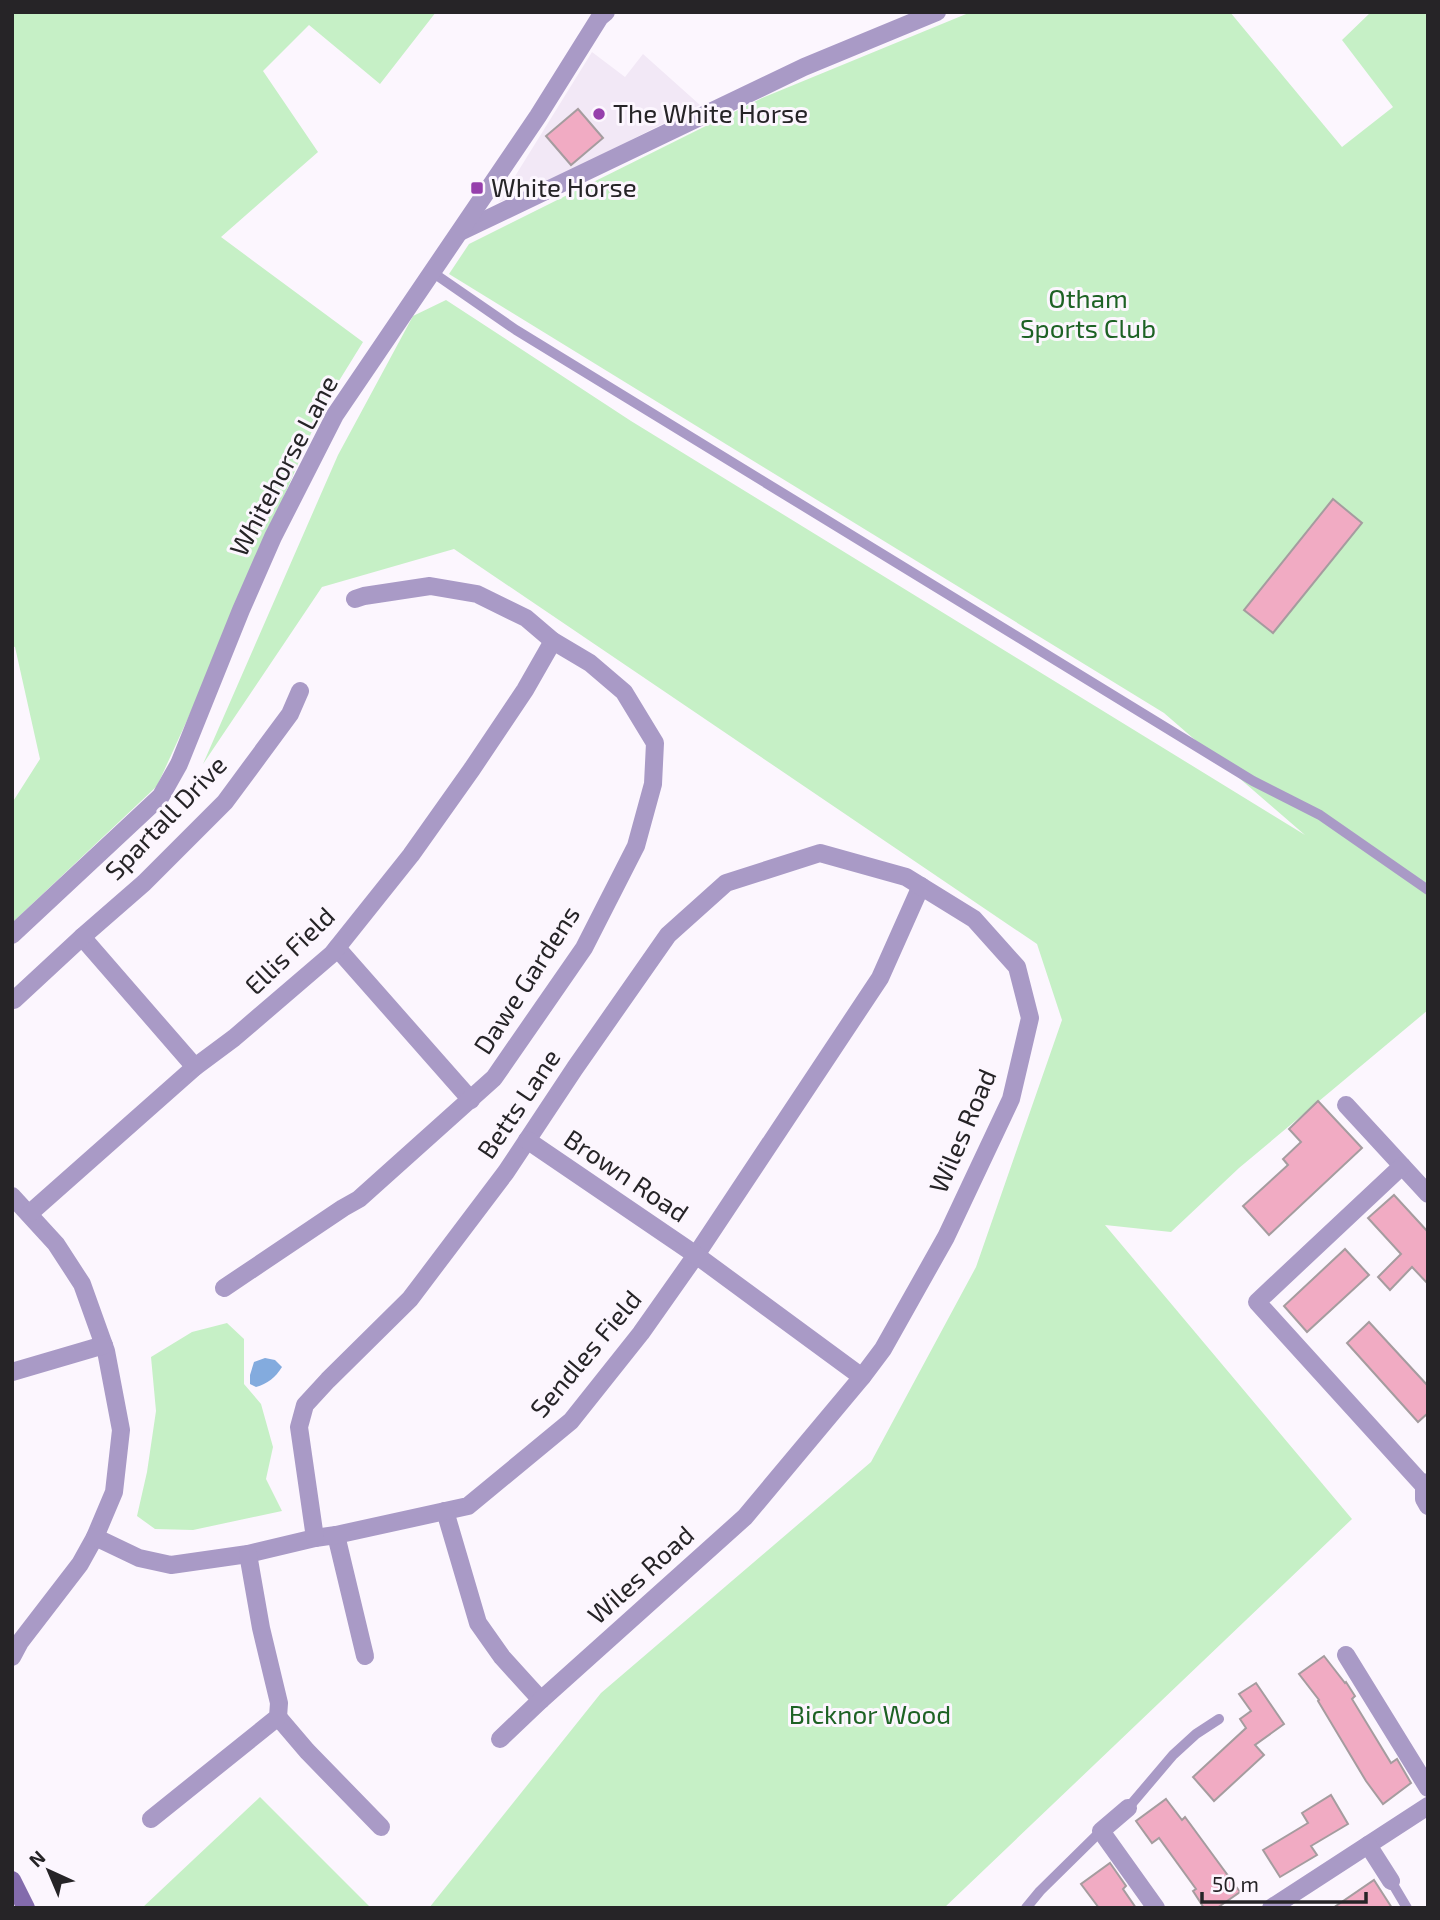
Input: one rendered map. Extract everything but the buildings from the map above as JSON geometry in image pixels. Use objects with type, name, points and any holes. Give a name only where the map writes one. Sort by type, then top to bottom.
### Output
[{"type":"street","name":"Whitehorse Lane","points":[[12,935],[162,796],[179,764],[273,537],[335,415],[538,117],[600,17],[606,12]]},
{"type":"street","points":[[460,232],[804,67],[937,12]]},
{"type":"street","name":"Dawe Gardens","points":[[224,1288],[359,1199],[494,1078],[584,948],[636,846],[653,783],[655,743],[624,692],[590,663],[553,641],[526,618],[477,594],[430,586],[355,599]]},
{"type":"street","name":"Ellis Field","points":[[30,1213],[195,1067],[234,1038],[332,954],[411,855],[472,769],[525,690],[553,641]]},
{"type":"street","name":"Spartall Drive","points":[[14,1000],[144,883],[225,802],[290,714],[300,691]]},
{"type":"street","name":"Betts Lane","points":[[315,1538],[299,1427],[305,1405],[411,1299],[506,1172],[667,935],[726,883],[820,853],[906,877],[921,886]]},
{"type":"street","name":"Sendles Field","points":[[94,1537],[139,1558],[171,1565],[248,1554],[468,1506],[571,1421],[641,1333],[880,978],[921,886]]},
{"type":"street","name":"Wiles Road","points":[[500,1739],[745,1517],[883,1349],[946,1237],[1011,1099],[1030,1018],[1017,967],[974,919],[921,886]]},
{"type":"street","points":[[82,937],[195,1067]]},
{"type":"street","name":"Dawe Gardens","points":[[337,948],[471,1100]]},
{"type":"street","points":[[1346,1105],[1428,1194]]},
{"type":"street","name":"Brown Road","points":[[527,1140],[696,1255]]},
{"type":"street","points":[[1402,1166],[1257,1302],[1426,1484],[1424,1499],[1428,1506]]},
{"type":"street","points":[[12,1196],[56,1244],[82,1284],[104,1345],[121,1430],[114,1492],[94,1537],[80,1564],[20,1642],[12,1657]]},
{"type":"street","points":[[696,1255],[862,1377]]},
{"type":"street","points":[[12,1372],[104,1345]]},
{"type":"street","points":[[445,1511],[478,1623],[502,1657],[541,1700]]},
{"type":"street","points":[[336,1535],[365,1656]]},
{"type":"street","points":[[248,1554],[261,1628],[279,1703],[278,1717],[380,1827]]},
{"type":"street","points":[[1346,1655],[1428,1788]]},
{"type":"street","points":[[151,1819],[278,1717]]},
{"type":"street","points":[[1271,1908],[1428,1806]]},
{"type":"street","points":[[1128,1808],[1101,1831],[1156,1908]]},
{"type":"street","points":[[1368,1844],[1391,1881]]},
{"type":"street","points":[[12,1880],[26,1908]]},
{"type":"lane","points":[[432,272],[516,330],[1253,781],[1320,815],[1428,890]]},
{"type":"lane","points":[[1128,1808],[1173,1755],[1196,1734],[1219,1719]]},
{"type":"lane","points":[[1026,1908],[1101,1831]]},
{"type":"lane","points":[[1391,1881],[1407,1908]]},
{"type":"shaded area","points":[[592,52],[625,77],[643,54],[700,105],[530,191],[499,202]]},
{"type":"green space","points":[[12,12],[436,12],[380,84],[309,25],[263,71],[318,152],[221,237],[363,342],[321,410],[157,786],[12,923],[12,803],[40,759],[15,647],[12,646]]},
{"type":"green space","points":[[971,12],[1230,12],[1342,147],[1393,107],[1342,40],[1371,12],[1428,12],[1428,1010],[1239,1168],[1171,1232],[1105,1225],[1352,1519],[944,1908],[429,1908],[601,1693],[871,1462],[976,1267],[1062,1020],[1037,944],[454,549],[322,587],[203,764],[338,455],[413,316],[446,300],[631,421],[1305,835],[1164,713],[449,274],[469,244],[762,98]]},
{"type":"green space","points":[[227,1323],[244,1339],[244,1384],[261,1404],[273,1447],[266,1479],[282,1511],[193,1530],[155,1529],[137,1516],[156,1411],[151,1357],[192,1332]]},
{"type":"green space","points":[[260,1797],[371,1908],[142,1908]]},
{"type":"water","points":[[265,1358],[275,1360],[282,1367],[271,1380],[256,1387],[250,1384],[254,1362]]},
{"type":"place","name":"The White Horse","points":[[599,114]]},
{"type":"place","name":"White Horse","points":[[477,188]]},
{"type":"park label","name":"Otham Sports Club","points":[[1088,314]]},
{"type":"park label","name":"Bicknor Wood","points":[[870,1715]]}]
